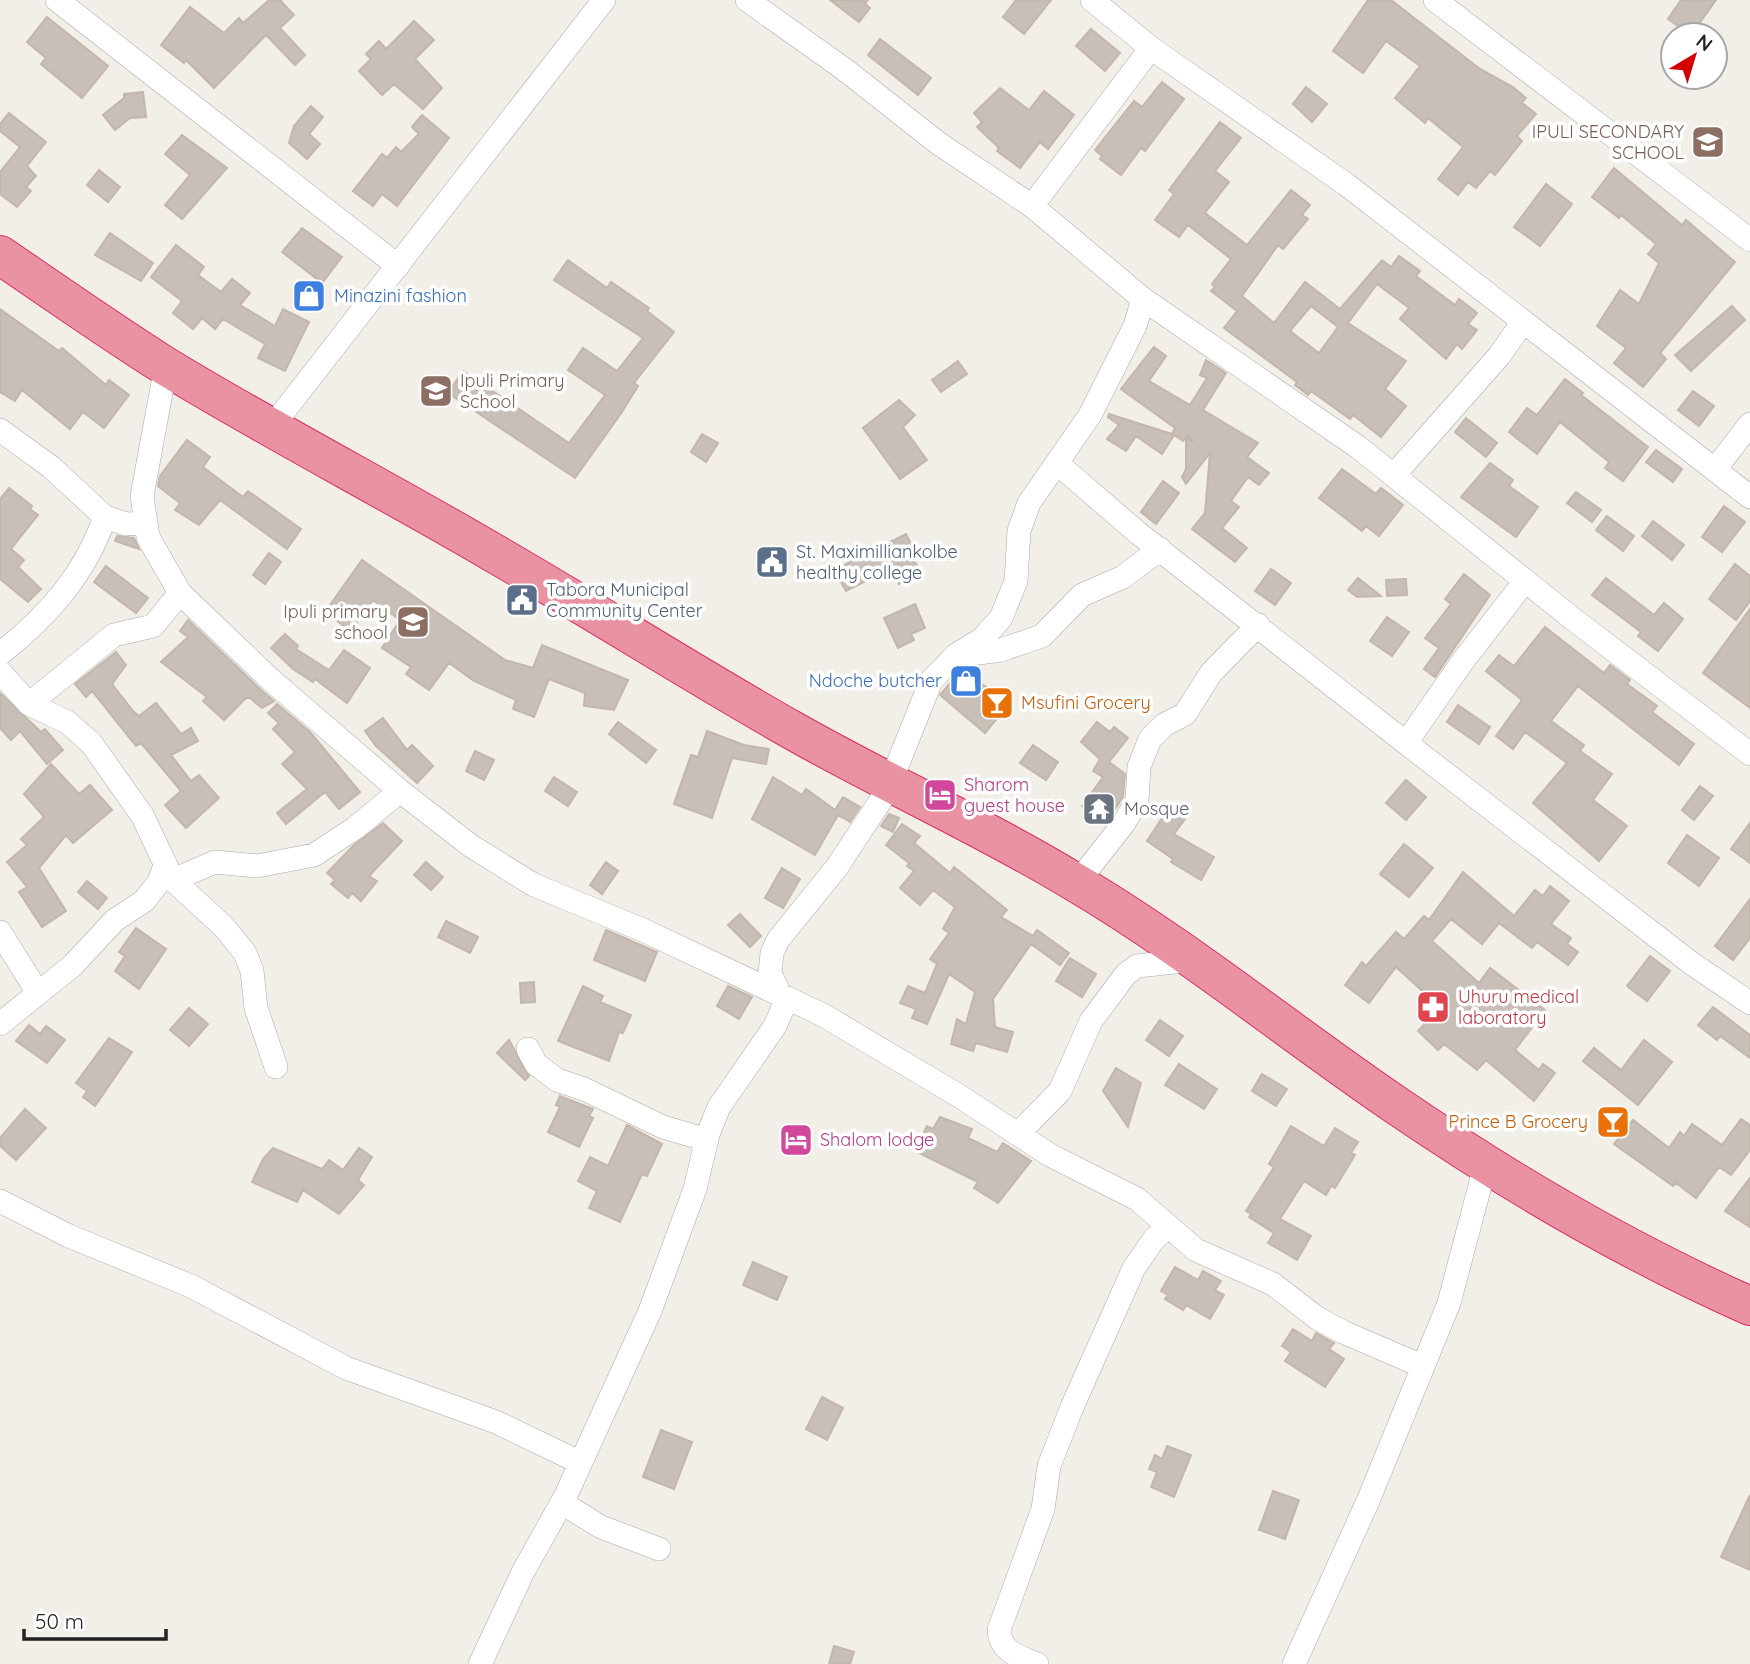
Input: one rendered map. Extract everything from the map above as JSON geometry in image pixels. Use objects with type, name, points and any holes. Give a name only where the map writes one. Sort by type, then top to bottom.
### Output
[{"type":"highway","points":[[0,255],[166,366],[271,428],[493,552],[798,734],[972,822],[1077,883],[1193,960],[1384,1097],[1578,1221],[1674,1272],[1750,1306]]},
{"type":"street","points":[[57,0],[398,266]]},
{"type":"street","points":[[271,428],[604,0]]},
{"type":"street","points":[[747,0],[844,69],[938,143],[1032,205],[1143,299],[1253,377],[1316,416],[1750,754]]},
{"type":"street","points":[[1092,0],[1151,48],[1293,146],[1750,496]]},
{"type":"street","points":[[1435,0],[1750,240]]},
{"type":"street","points":[[1032,205],[1151,48]]},
{"type":"street","points":[[480,1664],[523,1572],[562,1503],[655,1300],[695,1189],[707,1140],[719,1107],[775,1026],[784,1006],[769,973],[772,953],[778,940],[847,853],[891,781],[930,681],[956,655],[982,639],[1001,618],[1016,581],[1016,549],[1029,503],[1058,464],[1109,380],[1135,326],[1143,299]]},
{"type":"street","points":[[1394,475],[1499,356],[1523,322]]},
{"type":"street","points":[[166,366],[142,496],[148,537],[180,593],[271,680],[452,833],[534,885],[643,930],[843,1026],[1019,1133],[1050,1155],[1137,1199],[1196,1250],[1273,1284],[1334,1327],[1422,1366]]},
{"type":"street","points":[[1716,468],[1750,424]]},
{"type":"street","points":[[0,430],[51,467],[105,517],[126,524],[145,523]]},
{"type":"street","points":[[1058,464],[1160,550],[1406,743],[1691,963],[1750,1003]]},
{"type":"street","points":[[0,654],[55,606],[85,563],[105,517]]},
{"type":"street","points":[[956,655],[1001,650],[1042,636],[1082,595],[1123,577],[1160,550]]},
{"type":"street","points":[[1406,743],[1463,661],[1525,581]]},
{"type":"street","points":[[29,704],[114,635],[153,626],[180,593]]},
{"type":"street","points":[[1077,883],[1124,824],[1137,801],[1139,767],[1150,739],[1164,725],[1185,714],[1211,673],[1258,625]]},
{"type":"street","points":[[0,672],[29,704],[67,722],[91,743],[142,815],[169,873],[223,927],[248,958],[256,1008],[276,1067]]},
{"type":"street","points":[[0,1024],[72,966],[115,920],[145,901],[169,873],[215,862],[257,866],[314,855],[355,828],[401,791]]},
{"type":"street","points":[[0,932],[38,993]]},
{"type":"street","points":[[1019,1133],[1060,1091],[1091,1021],[1126,974],[1137,966],[1193,960]]},
{"type":"street","points":[[528,1049],[536,1064],[557,1080],[592,1092],[663,1127],[707,1140]]},
{"type":"street","points":[[1294,1664],[1368,1501],[1449,1303],[1486,1163]]},
{"type":"street","points":[[0,1201],[69,1236],[191,1286],[346,1368],[496,1422],[579,1462]]},
{"type":"street","points":[[1037,1664],[1007,1650],[1000,1641],[999,1630],[1043,1509],[1049,1466],[1072,1407],[1134,1268],[1154,1239],[1168,1227]]},
{"type":"street","points":[[562,1503],[601,1527],[659,1549]]},
{"type":"building","points":[[269,0],[280,0],[294,15],[280,28],[305,55],[295,65],[266,35],[214,88],[186,60],[184,63],[161,45],[190,7],[224,33],[239,18],[243,23]]},
{"type":"building","points":[[830,0],[868,0],[865,4],[870,8],[859,22]]},
{"type":"building","points":[[1016,0],[1051,0],[1024,34],[1003,17]]},
{"type":"building","points":[[1368,0],[1391,0],[1480,69],[1513,87],[1526,98],[1522,103],[1536,114],[1517,136],[1522,141],[1495,175],[1490,171],[1476,188],[1468,182],[1458,195],[1438,179],[1463,147],[1428,118],[1425,123],[1395,98],[1420,66],[1386,41],[1363,73],[1333,51]]},
{"type":"building","points":[[1681,0],[1716,0],[1701,21],[1668,19]]},
{"type":"building","points":[[47,17],[108,66],[82,98],[41,64],[46,58],[27,42]]},
{"type":"building","points":[[414,21],[434,40],[415,59],[442,88],[423,109],[394,84],[382,95],[359,71],[371,59],[366,54],[379,41],[386,49]]},
{"type":"building","points":[[1091,29],[1120,53],[1105,71],[1076,46]]},
{"type":"building","points":[[880,39],[931,78],[918,95],[868,55]]},
{"type":"building","points":[[1162,82],[1184,99],[1145,151],[1141,148],[1121,175],[1100,159],[1102,156],[1095,150],[1134,101],[1142,107]]},
{"type":"building","points":[[1306,87],[1327,104],[1312,122],[1293,104]]},
{"type":"building","points":[[1000,88],[1029,110],[1044,91],[1074,115],[1048,149],[1040,142],[1020,168],[997,151],[999,148],[977,127],[982,122],[974,113]]},
{"type":"building","points":[[143,92],[146,117],[130,118],[115,130],[103,115],[124,98],[124,94]]},
{"type":"building","points":[[311,106],[323,117],[309,134],[320,144],[307,159],[289,143],[294,126]]},
{"type":"building","points":[[9,113],[46,142],[27,166],[36,176],[26,187],[31,191],[17,207],[0,194],[0,172],[20,147],[0,131],[0,124]]},
{"type":"building","points":[[422,115],[449,138],[397,206],[382,194],[373,206],[353,191],[382,154],[387,158],[396,147],[401,152],[419,134],[412,127]]},
{"type":"building","points":[[1220,122],[1241,138],[1215,171],[1229,182],[1205,213],[1247,245],[1291,190],[1310,205],[1302,215],[1308,219],[1283,249],[1278,245],[1242,296],[1274,323],[1305,282],[1340,309],[1382,260],[1391,267],[1399,256],[1420,271],[1416,276],[1455,305],[1459,299],[1477,313],[1468,324],[1477,330],[1462,349],[1457,344],[1446,359],[1400,319],[1409,308],[1377,284],[1348,323],[1406,361],[1385,389],[1406,406],[1381,437],[1353,415],[1350,419],[1311,391],[1308,395],[1295,385],[1297,382],[1224,328],[1237,311],[1211,291],[1215,287],[1212,284],[1231,259],[1188,225],[1179,237],[1155,220],[1174,194],[1169,190]],"holes":[[[1311,306],[1338,327],[1319,353],[1290,331]]]},
{"type":"building","points":[[182,135],[227,168],[182,219],[165,205],[190,175],[165,154]]},
{"type":"building","points":[[1614,168],[1682,225],[1686,220],[1735,262],[1660,353],[1666,359],[1643,387],[1614,363],[1626,348],[1597,326],[1620,290],[1639,304],[1659,263],[1648,254],[1656,244],[1621,215],[1619,218],[1592,197]]},
{"type":"building","points":[[99,170],[120,187],[108,202],[87,185]]},
{"type":"building","points":[[1546,184],[1572,204],[1540,246],[1514,227]]},
{"type":"building","points":[[302,228],[342,257],[322,283],[282,252]]},
{"type":"building","points":[[110,233],[153,263],[141,281],[95,255]]},
{"type":"building","points":[[176,245],[204,267],[198,275],[221,292],[232,279],[250,293],[240,305],[275,326],[283,309],[309,322],[285,371],[258,358],[265,344],[223,319],[215,329],[202,318],[193,329],[173,313],[182,301],[151,277]]},
{"type":"building","points":[[568,260],[607,288],[611,282],[649,308],[647,311],[674,332],[634,383],[638,386],[622,412],[575,478],[448,393],[463,371],[569,443],[605,395],[568,370],[583,348],[617,371],[643,338],[554,280]]},
{"type":"building","points":[[1732,306],[1745,320],[1691,371],[1675,355]]},
{"type":"building","points":[[0,309],[59,351],[62,348],[106,385],[109,380],[129,395],[104,428],[83,412],[70,429],[22,390],[15,401],[0,392]]},
{"type":"building","points":[[1154,347],[1166,356],[1149,381],[1190,405],[1207,378],[1200,375],[1206,360],[1226,373],[1203,410],[1258,443],[1247,457],[1269,473],[1259,485],[1248,477],[1231,501],[1239,507],[1222,528],[1247,548],[1235,562],[1192,529],[1205,513],[1210,453],[1186,484],[1182,477],[1186,469],[1186,438],[1194,441],[1187,436],[1183,441],[1174,435],[1162,454],[1136,436],[1126,451],[1107,439],[1119,425],[1108,417],[1109,414],[1172,434],[1175,428],[1121,389]]},
{"type":"building","points":[[958,361],[967,374],[941,392],[932,380]]},
{"type":"building","points":[[1565,379],[1583,393],[1581,395],[1648,447],[1623,481],[1605,468],[1609,462],[1560,422],[1537,454],[1509,432],[1527,408],[1537,415]]},
{"type":"building","points":[[1693,391],[1714,406],[1699,426],[1678,410]]},
{"type":"building","points":[[899,400],[915,415],[903,427],[927,460],[900,479],[863,428]]},
{"type":"building","points":[[1466,418],[1497,443],[1486,457],[1455,432]]},
{"type":"building","points":[[702,434],[718,443],[706,462],[691,452]]},
{"type":"building","points":[[187,440],[210,457],[203,467],[243,497],[248,491],[301,529],[287,549],[220,500],[199,525],[175,510],[180,503],[158,486],[160,476]]},
{"type":"building","points":[[1656,450],[1682,469],[1673,482],[1646,462]]},
{"type":"building","points":[[1490,463],[1513,480],[1509,486],[1538,507],[1516,537],[1461,497]]},
{"type":"building","points":[[1342,469],[1376,494],[1381,488],[1403,505],[1379,536],[1366,526],[1362,531],[1319,498]]},
{"type":"building","points":[[1163,481],[1179,493],[1156,524],[1141,512]]},
{"type":"building","points":[[9,488],[32,506],[30,509],[38,515],[11,549],[24,560],[18,567],[41,589],[28,602],[0,579],[0,499]]},
{"type":"building","points":[[1576,492],[1601,510],[1592,522],[1567,503]]},
{"type":"building","points":[[1724,506],[1745,522],[1722,552],[1702,537]]},
{"type":"building","points":[[1607,516],[1634,536],[1623,551],[1596,530]]},
{"type":"building","points":[[1653,521],[1684,545],[1672,560],[1642,536]]},
{"type":"building","points":[[906,534],[917,556],[913,558],[921,573],[899,584],[892,568],[846,591],[834,570]]},
{"type":"building","points":[[117,536],[134,538],[139,549],[115,541]]},
{"type":"building","points":[[269,553],[281,562],[265,584],[253,575]]},
{"type":"building","points":[[362,560],[505,660],[533,668],[542,645],[628,680],[614,710],[584,706],[585,693],[549,679],[534,717],[513,709],[516,700],[474,681],[449,663],[429,690],[406,674],[411,667],[382,648],[400,620],[373,600],[351,631],[325,612]]},
{"type":"building","points":[[1735,564],[1750,576],[1750,601],[1736,620],[1709,599]]},
{"type":"building","points":[[106,566],[148,598],[136,613],[94,582]]},
{"type":"building","points":[[1271,569],[1291,583],[1275,605],[1255,591]]},
{"type":"building","points":[[1464,574],[1490,595],[1435,677],[1424,669],[1439,648],[1425,638],[1451,604],[1445,599]]},
{"type":"building","points":[[1358,578],[1381,596],[1357,597],[1348,590]]},
{"type":"building","points":[[1606,578],[1654,615],[1664,603],[1683,619],[1658,651],[1638,636],[1641,632],[1592,595]]},
{"type":"building","points":[[1406,579],[1407,595],[1387,596],[1386,580]]},
{"type":"building","points":[[915,604],[925,628],[911,634],[914,640],[898,648],[884,618]]},
{"type":"building","points":[[1750,609],[1750,708],[1703,673]]},
{"type":"building","points":[[1387,617],[1409,632],[1392,656],[1370,641]]},
{"type":"building","points":[[188,620],[274,701],[262,708],[250,698],[246,698],[224,720],[203,701],[207,697],[161,662],[188,637],[180,631]]},
{"type":"building","points":[[1545,627],[1604,673],[1610,665],[1630,680],[1627,684],[1657,706],[1652,712],[1694,744],[1679,765],[1578,686],[1551,721],[1584,745],[1580,751],[1612,774],[1593,800],[1627,826],[1599,861],[1533,803],[1567,763],[1525,732],[1513,749],[1496,736],[1522,700],[1486,671],[1499,655],[1514,666]]},
{"type":"building","points":[[285,634],[298,646],[296,649],[329,670],[344,650],[370,668],[347,703],[315,679],[313,682],[293,669],[271,648]]},
{"type":"building","points":[[116,652],[126,665],[112,684],[133,711],[139,716],[156,703],[181,734],[191,728],[198,741],[171,755],[191,781],[199,775],[219,798],[186,828],[165,805],[181,791],[141,743],[136,746],[92,691],[86,697],[75,684]]},
{"type":"building","points":[[962,669],[990,690],[981,700],[999,716],[985,733],[940,695]]},
{"type":"building","points":[[0,693],[41,732],[45,729],[63,750],[47,764],[20,731],[11,740],[0,728]]},
{"type":"building","points":[[277,704],[310,732],[360,792],[339,809],[325,792],[286,824],[277,813],[307,789],[282,764],[295,752],[273,729],[279,723],[268,713]]},
{"type":"building","points":[[1458,705],[1490,727],[1479,744],[1447,722]]},
{"type":"building","points":[[383,718],[407,750],[412,745],[433,766],[417,783],[376,746],[365,731]]},
{"type":"building","points":[[618,722],[656,750],[646,763],[609,734]]},
{"type":"building","points":[[1097,722],[1110,732],[1114,727],[1128,738],[1109,762],[1125,774],[1123,797],[1106,823],[1082,806],[1103,777],[1093,771],[1100,759],[1081,742]]},
{"type":"building","points":[[707,731],[744,745],[769,749],[766,764],[732,758],[712,818],[674,804],[691,755],[698,757]]},
{"type":"building","points":[[1033,745],[1058,762],[1046,780],[1020,763]]},
{"type":"building","points":[[475,751],[494,760],[484,780],[466,771]]},
{"type":"building","points":[[51,764],[79,794],[90,785],[112,810],[73,843],[66,835],[39,868],[66,911],[42,927],[19,892],[27,887],[7,862],[27,845],[21,839],[44,817],[24,794]]},
{"type":"building","points":[[554,777],[577,792],[568,806],[545,791]]},
{"type":"building","points":[[773,777],[802,795],[806,789],[835,810],[843,797],[860,807],[850,822],[838,815],[815,855],[752,819]]},
{"type":"building","points":[[1406,780],[1426,797],[1406,820],[1386,803]]},
{"type":"building","points":[[1700,786],[1713,796],[1694,820],[1682,810]]},
{"type":"building","points":[[1172,803],[1188,815],[1174,834],[1214,857],[1201,880],[1171,862],[1173,859],[1147,841]]},
{"type":"building","points":[[889,814],[899,818],[893,832],[881,826]]},
{"type":"building","points":[[383,823],[402,841],[369,876],[377,881],[361,901],[352,893],[348,898],[331,884],[335,880],[327,873],[353,846]]},
{"type":"building","points":[[1750,823],[1750,863],[1731,849]]},
{"type":"building","points":[[902,824],[920,836],[914,843],[950,873],[954,867],[1007,910],[1001,917],[1033,936],[1037,930],[1069,953],[1060,965],[1031,944],[993,999],[995,1027],[1013,1032],[1007,1052],[976,1043],[973,1051],[951,1044],[957,1019],[966,1024],[975,992],[949,974],[927,1024],[912,1018],[916,1009],[900,1003],[908,986],[925,993],[937,964],[930,959],[949,933],[943,929],[955,907],[933,890],[920,905],[900,888],[914,871],[907,866],[909,863],[886,845]]},
{"type":"building","points":[[1687,835],[1719,858],[1699,886],[1668,863]]},
{"type":"building","points":[[1404,844],[1433,868],[1409,897],[1380,874]]},
{"type":"building","points":[[426,862],[443,877],[431,890],[414,875]]},
{"type":"building","points":[[606,862],[618,871],[602,894],[590,885]]},
{"type":"building","points":[[782,868],[800,879],[783,908],[765,898]]},
{"type":"building","points":[[1463,872],[1514,916],[1535,890],[1543,896],[1550,886],[1569,901],[1551,924],[1571,938],[1567,944],[1578,952],[1568,965],[1537,942],[1532,948],[1499,923],[1482,944],[1451,919],[1432,941],[1479,983],[1490,968],[1545,1010],[1515,1050],[1539,1070],[1543,1064],[1555,1073],[1534,1101],[1486,1060],[1477,1070],[1444,1044],[1438,1050],[1418,1031],[1440,1007],[1396,967],[1369,1003],[1345,985],[1362,962],[1366,966],[1396,932],[1404,939],[1424,916],[1429,920]]},
{"type":"building","points":[[87,881],[107,898],[98,909],[78,892]]},
{"type":"building","points":[[1750,899],[1750,938],[1733,960],[1715,946]]},
{"type":"building","points":[[740,914],[761,936],[750,947],[728,925]]},
{"type":"building","points":[[446,921],[478,937],[470,953],[438,937]]},
{"type":"building","points":[[136,928],[166,949],[139,989],[115,971],[125,956],[119,952]]},
{"type":"building","points":[[606,930],[657,952],[645,981],[594,960]]},
{"type":"building","points":[[1650,956],[1670,971],[1647,1001],[1627,986]]},
{"type":"building","points":[[1070,958],[1096,974],[1082,997],[1056,981]]},
{"type":"building","points":[[534,982],[535,1002],[521,1003],[520,983]]},
{"type":"building","points":[[583,986],[603,996],[600,1002],[631,1015],[623,1033],[619,1032],[609,1061],[558,1041]]},
{"type":"building","points":[[728,986],[752,997],[739,1019],[717,1006]]},
{"type":"building","points":[[1713,1007],[1750,1035],[1750,1058],[1720,1036],[1717,1040],[1698,1025]]},
{"type":"building","points":[[189,1008],[208,1024],[189,1046],[170,1030]]},
{"type":"building","points":[[1160,1020],[1183,1036],[1169,1056],[1146,1040]]},
{"type":"building","points":[[29,1025],[40,1034],[46,1026],[65,1040],[47,1063],[16,1041]]},
{"type":"building","points":[[109,1038],[132,1052],[95,1106],[83,1097],[87,1091],[76,1083]]},
{"type":"building","points":[[509,1040],[529,1076],[525,1080],[497,1053]]},
{"type":"building","points":[[1644,1040],[1672,1062],[1638,1105],[1583,1061],[1594,1048],[1621,1070]]},
{"type":"building","points":[[1179,1064],[1217,1089],[1204,1109],[1165,1085]]},
{"type":"building","points":[[1116,1068],[1141,1083],[1128,1127],[1103,1091]]},
{"type":"building","points":[[1262,1074],[1287,1089],[1276,1106],[1252,1091]]},
{"type":"building","points":[[560,1096],[593,1109],[589,1116],[593,1118],[579,1147],[548,1132],[560,1107],[556,1105]]},
{"type":"building","points":[[25,1109],[46,1128],[16,1160],[0,1146],[0,1138]]},
{"type":"building","points":[[940,1117],[972,1129],[968,1138],[997,1152],[1003,1143],[1031,1161],[998,1203],[974,1188],[978,1182],[915,1151],[927,1126],[933,1129]]},
{"type":"building","points":[[1741,1119],[1750,1125],[1750,1150],[1731,1175],[1719,1167],[1696,1198],[1676,1183],[1673,1186],[1614,1144],[1633,1120],[1669,1148],[1680,1132],[1684,1136],[1692,1124],[1722,1145]]},
{"type":"building","points":[[627,1125],[662,1144],[647,1176],[642,1174],[620,1222],[589,1208],[597,1191],[578,1181],[590,1157],[608,1166]]},
{"type":"building","points":[[1291,1126],[1324,1146],[1335,1128],[1358,1142],[1351,1153],[1355,1155],[1335,1188],[1331,1186],[1326,1195],[1304,1181],[1280,1219],[1311,1236],[1297,1260],[1268,1243],[1274,1233],[1249,1217],[1251,1214],[1246,1211],[1274,1167],[1269,1164]]},
{"type":"building","points":[[273,1148],[322,1169],[329,1160],[343,1170],[359,1148],[372,1157],[358,1180],[364,1185],[339,1214],[303,1190],[297,1202],[252,1182],[263,1159]]},
{"type":"building","points":[[1750,1178],[1750,1227],[1725,1211]]},
{"type":"building","points":[[753,1262],[787,1277],[777,1300],[743,1285]]},
{"type":"building","points":[[1175,1267],[1198,1280],[1203,1271],[1221,1281],[1215,1290],[1224,1295],[1210,1319],[1186,1305],[1183,1310],[1165,1299],[1168,1295],[1161,1291]]},
{"type":"building","points":[[1293,1329],[1312,1341],[1316,1333],[1334,1343],[1329,1349],[1344,1359],[1325,1387],[1285,1361],[1291,1352],[1282,1346]]},
{"type":"building","points":[[822,1397],[843,1408],[827,1440],[806,1429]]},
{"type":"building","points":[[661,1430],[692,1442],[674,1489],[643,1477]]},
{"type":"building","points":[[1167,1446],[1191,1455],[1174,1497],[1151,1487],[1157,1472],[1149,1469],[1155,1455],[1162,1459]]},
{"type":"building","points":[[1273,1491],[1299,1500],[1285,1539],[1259,1530]]},
{"type":"building","points":[[1750,1495],[1750,1570],[1721,1557]]},
{"type":"building","points":[[834,1646],[854,1652],[850,1664],[829,1664]]},
{"type":"place","name":"IPULI SECONDARY SCHOOL","points":[[1708,142]]},
{"type":"place","name":"Minazini fashion","points":[[309,296]]},
{"type":"place","name":"Ipuli Primary School","points":[[436,391]]},
{"type":"place","name":"St. Maximilliankolbe healthy college","points":[[772,562]]},
{"type":"place","name":"Tabora Municipal Community Center","points":[[522,600]]},
{"type":"place","name":"Ipuli primary school","points":[[413,622]]},
{"type":"place","name":"Ndoche butcher","points":[[966,681]]},
{"type":"place","name":"Msufini Grocery","points":[[997,703]]},
{"type":"place","name":"Sharom guest house","points":[[940,795]]},
{"type":"place","name":"Mosque","points":[[1099,809]]},
{"type":"place","name":"Uhuru medical laboratory","points":[[1433,1007]]},
{"type":"place","name":"Prince B Grocery","points":[[1613,1122]]},
{"type":"place","name":"Shalom lodge","points":[[796,1140]]}]
